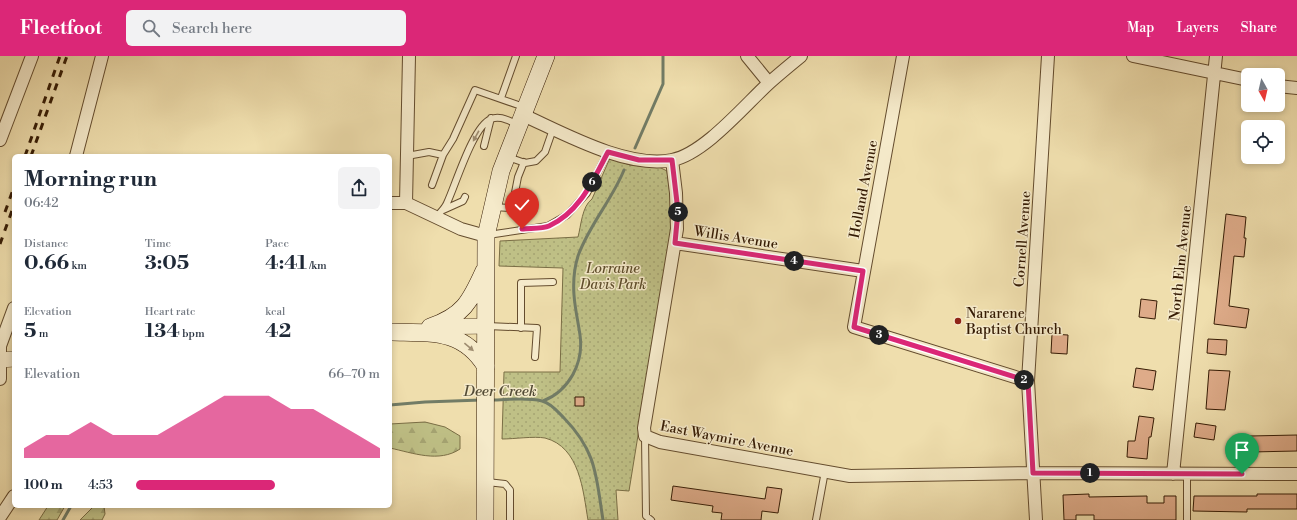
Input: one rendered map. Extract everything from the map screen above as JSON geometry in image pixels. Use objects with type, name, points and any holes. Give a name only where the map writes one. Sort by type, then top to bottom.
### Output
[{"type":"main road","points":[[485,520],[487,326],[485,267],[486,236],[492,207],[507,156],[546,56]]},
{"type":"main road","points":[[430,327],[447,321],[463,309],[472,297],[485,267]]},
{"type":"main road","points":[[392,332],[428,333],[458,339],[480,358],[486,374]]},
{"type":"street","points":[[0,140],[32,56]]},
{"type":"street","points":[[77,154],[102,56]]},
{"type":"street","points":[[406,203],[409,56]]},
{"type":"street","points":[[746,56],[769,83]]},
{"type":"street","points":[[522,115],[608,152],[639,160],[672,160],[692,152],[706,142],[769,83],[801,56]]},
{"type":"street","name":"Holland Avenue","points":[[903,56],[854,327],[1028,381]]},
{"type":"street","name":"Cornell Avenue","points":[[1036,520],[1028,381],[1048,56]]},
{"type":"street","points":[[1133,56],[1241,79]]},
{"type":"street","name":"North Elm Avenue","points":[[1174,474],[1216,56]]},
{"type":"street","points":[[1285,87],[1297,88]]},
{"type":"street","name":"East Waymire Avenue","points":[[672,160],[678,211],[675,243],[644,428],[645,436],[660,442],[850,476],[1033,473],[1297,474]]},
{"type":"street","points":[[392,203],[406,203],[439,214],[461,229],[486,236]]},
{"type":"street","name":"Willis Avenue","points":[[675,243],[863,271]]},
{"type":"street","points":[[0,352],[0,346],[12,313]]},
{"type":"street","points":[[392,332],[430,327],[487,326]]},
{"type":"street","points":[[0,360],[12,359]]},
{"type":"street","points":[[0,363],[0,379]]},
{"type":"street","points":[[0,517],[12,499]]},
{"type":"lane","points":[[501,98],[516,56]]},
{"type":"lane","points":[[432,185],[442,155],[453,140],[475,90],[501,98],[522,115]]},
{"type":"lane","points":[[439,214],[477,133],[485,122],[491,118],[522,115]]},
{"type":"lane","points":[[484,146],[491,118]]},
{"type":"lane","points":[[507,156],[524,162],[536,162],[545,152],[553,129]]},
{"type":"lane","points":[[407,156],[429,152],[442,155]]},
{"type":"lane","points":[[486,236],[548,226],[568,215],[587,193],[608,152]]},
{"type":"lane","points":[[492,207],[512,208],[518,177],[524,162]]},
{"type":"lane","points":[[439,214],[463,201],[465,197]]},
{"type":"lane","points":[[521,328],[521,283],[553,282]]},
{"type":"lane","points":[[487,326],[537,328],[535,357]]},
{"type":"lane","points":[[645,436],[646,516],[651,520]]},
{"type":"lane","points":[[816,520],[825,471]]},
{"type":"lane","points":[[1187,474],[1187,520]]},
{"type":"lane","points":[[486,482],[506,484],[510,490],[510,520]]},
{"type":"green space","name":"Lorraine Davis Park","points":[[610,158],[630,165],[659,167],[667,171],[673,219],[629,491],[616,490],[618,520],[588,520],[578,472],[573,460],[566,451],[557,443],[540,437],[502,439],[504,372],[560,372],[563,268],[499,266],[500,241],[578,237],[582,216],[586,206],[592,199]]},
{"type":"green space","points":[[425,422],[445,427],[460,436],[460,449],[443,455],[426,456],[392,448],[392,424]]},
{"type":"green space","points":[[47,508],[64,508],[57,520],[39,520]]},
{"type":"green space","points":[[92,508],[104,508],[105,514],[102,520],[80,520]]},
{"type":"building","points":[[1226,214],[1246,217],[1244,257],[1234,256],[1229,306],[1249,309],[1246,328],[1214,324]]},
{"type":"building","points":[[1141,299],[1157,301],[1155,319],[1139,317]]},
{"type":"building","points":[[1052,334],[1068,335],[1067,354],[1051,353]]},
{"type":"building","points":[[1208,339],[1227,340],[1226,355],[1207,353]]},
{"type":"building","points":[[1136,368],[1156,371],[1153,390],[1133,387]]},
{"type":"building","points":[[1209,370],[1230,371],[1225,410],[1206,409]]},
{"type":"building","points":[[575,397],[584,397],[584,406],[575,406]]},
{"type":"building","points":[[1139,416],[1154,418],[1151,437],[1149,437],[1147,459],[1127,457],[1128,441],[1135,441]]},
{"type":"building","points":[[1196,423],[1216,426],[1214,440],[1194,437]]},
{"type":"building","points":[[1297,435],[1297,451],[1251,452],[1250,436]]},
{"type":"building","points":[[673,486],[765,499],[767,487],[782,489],[778,513],[762,511],[761,520],[721,520],[722,513],[712,512],[713,506],[671,500]]},
{"type":"building","points":[[1089,494],[1089,497],[1147,496],[1147,503],[1164,503],[1164,496],[1176,496],[1176,520],[1094,520],[1094,515],[1076,515],[1076,520],[1064,520],[1063,495]]},
{"type":"building","points":[[1257,494],[1297,494],[1297,509],[1247,509],[1247,512],[1193,511],[1194,496],[1257,496]]},
{"type":"waterway","points":[[635,148],[663,84],[663,56]]},
{"type":"waterway","points":[[543,401],[552,396],[567,383],[577,366],[581,345],[575,305],[574,276],[578,256],[588,234],[624,170]]},
{"type":"waterway","name":"Deer Creek","points":[[491,400],[523,399],[542,401],[551,406],[564,418],[575,430],[589,454],[596,477],[603,520]]},
{"type":"waterway","name":"Deer Creek","points":[[392,405],[481,400]]},
{"type":"waterway","name":"Deer Creek","points":[[63,520],[70,508]]},
{"type":"railway","points":[[26,154],[60,56]]},
{"type":"railway","points":[[32,154],[67,56]]},
{"type":"railway","points":[[5,212],[12,193]]},
{"type":"railway","points":[[0,244],[12,211]]},
{"type":"place","name":"Nararene Baptist Church","points":[[958,321]]},
{"type":"route","points":[[522,229],[548,226],[568,215],[587,193],[608,152],[620,157],[639,160],[672,160],[678,211],[675,243],[863,271],[854,327],[1028,381],[1033,473],[1242,474]]}]
